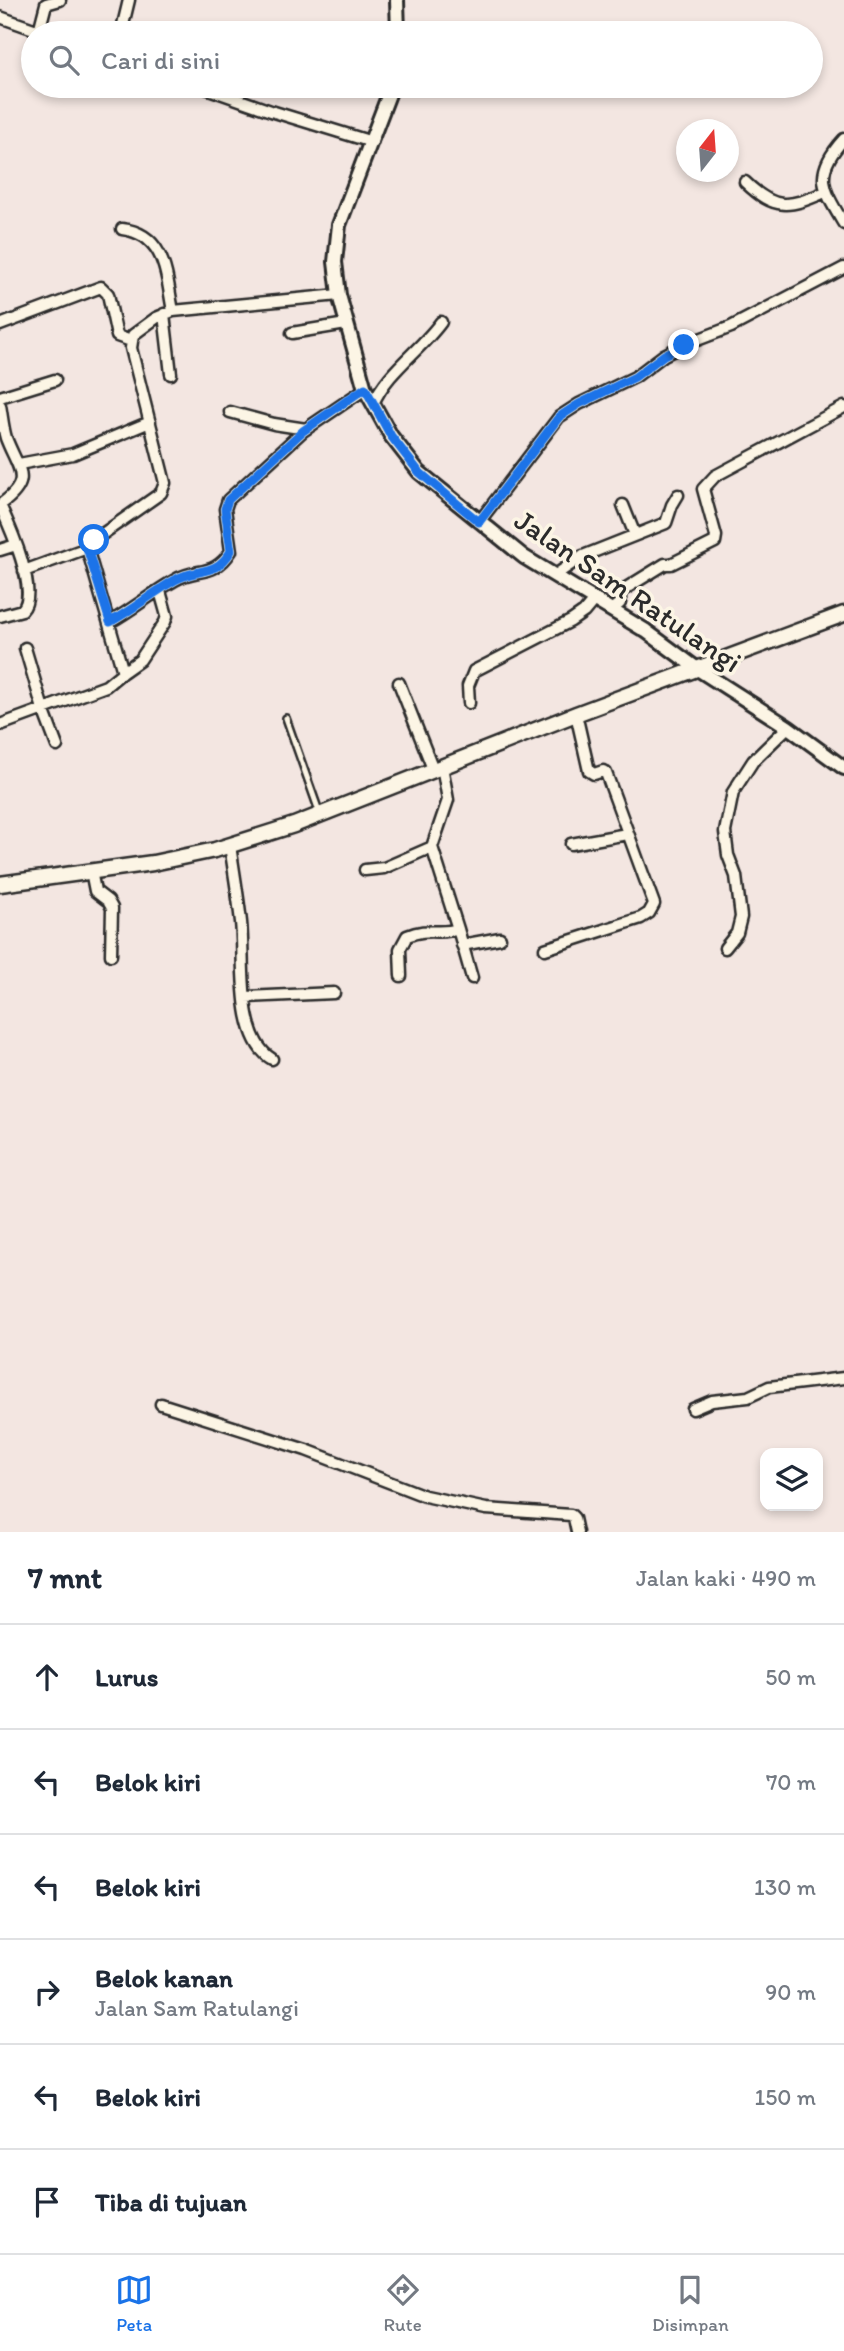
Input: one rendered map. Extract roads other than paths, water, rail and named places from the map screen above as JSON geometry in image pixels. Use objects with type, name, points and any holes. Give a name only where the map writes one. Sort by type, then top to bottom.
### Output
[{"type":"main road","points":[[0,884],[153,863],[230,846],[844,614]]},
{"type":"street","points":[[44,21],[46,4],[60,0]]},
{"type":"street","points":[[124,21],[129,0]]},
{"type":"street","points":[[397,0],[398,21]]},
{"type":"street","points":[[0,16],[21,24]]},
{"type":"street","points":[[234,98],[372,142]]},
{"type":"street","name":"Jalan Sam Ratulangi","points":[[388,98],[340,225],[335,262],[338,295],[365,388],[391,436],[419,472],[524,557],[646,631],[844,768]]},
{"type":"street","points":[[844,139],[837,146],[822,181],[825,192],[844,224]]},
{"type":"street","points":[[746,183],[760,197],[778,205],[803,202],[825,192]]},
{"type":"street","points":[[122,229],[134,230],[143,235],[163,258],[169,313],[171,374]]},
{"type":"street","points":[[479,522],[559,417],[579,404],[635,377],[664,355],[731,327],[844,268]]},
{"type":"street","points":[[0,325],[101,287],[108,294],[117,336],[131,341]]},
{"type":"street","points":[[24,571],[87,548],[94,540],[161,494],[164,489],[165,483],[131,341],[140,328],[169,313],[338,295]]},
{"type":"street","points":[[373,404],[387,381],[428,340],[441,322]]},
{"type":"street","points":[[292,333],[346,324]]},
{"type":"street","points":[[0,397],[55,380]]},
{"type":"street","points":[[110,622],[178,578],[221,565],[231,551],[225,509],[228,500],[306,429],[365,388]]},
{"type":"street","points":[[0,405],[5,436],[19,464],[19,486],[16,494],[0,505],[24,571],[26,606],[22,610],[0,616]]},
{"type":"street","points":[[611,610],[620,603],[623,590],[664,565],[715,542],[716,536],[703,489],[715,476],[844,407]]},
{"type":"street","points":[[230,412],[274,424],[306,429]]},
{"type":"street","points":[[19,464],[73,454],[150,422]]},
{"type":"street","points":[[554,576],[583,556],[666,523],[678,495]]},
{"type":"street","points":[[624,505],[635,535]]},
{"type":"street","points":[[0,550],[16,545]]},
{"type":"street","points":[[87,548],[123,673]]},
{"type":"street","points":[[0,725],[106,686],[140,660],[167,616],[160,591]]},
{"type":"street","points":[[469,703],[468,686],[474,671],[571,621],[584,612],[594,600]]},
{"type":"street","points":[[25,648],[57,746]]},
{"type":"street","points":[[399,683],[438,768],[448,800],[432,847],[472,978]]},
{"type":"street","points":[[545,950],[641,918],[652,908],[654,901],[606,772],[589,772],[576,714]]},
{"type":"street","points":[[725,948],[737,933],[741,917],[736,876],[727,855],[726,832],[733,792],[753,761],[788,727]]},
{"type":"street","points":[[571,844],[627,834]]},
{"type":"street","points":[[230,846],[242,924],[246,997],[255,1042],[262,1053],[272,1059]]},
{"type":"street","points":[[365,870],[384,868],[432,847]]},
{"type":"street","points":[[91,871],[95,891],[108,901],[112,908],[111,955]]},
{"type":"street","points":[[401,976],[400,949],[407,936],[424,930],[449,932],[458,929]]},
{"type":"street","points":[[462,944],[500,938]]},
{"type":"street","points":[[246,997],[334,993]]},
{"type":"street","points":[[693,1409],[712,1401],[748,1397],[769,1387],[844,1378]]},
{"type":"street","points":[[161,1404],[306,1450],[425,1496],[486,1509],[571,1516],[574,1518],[577,1532]]},
{"type":"lane","points":[[286,718],[320,814]]}]
